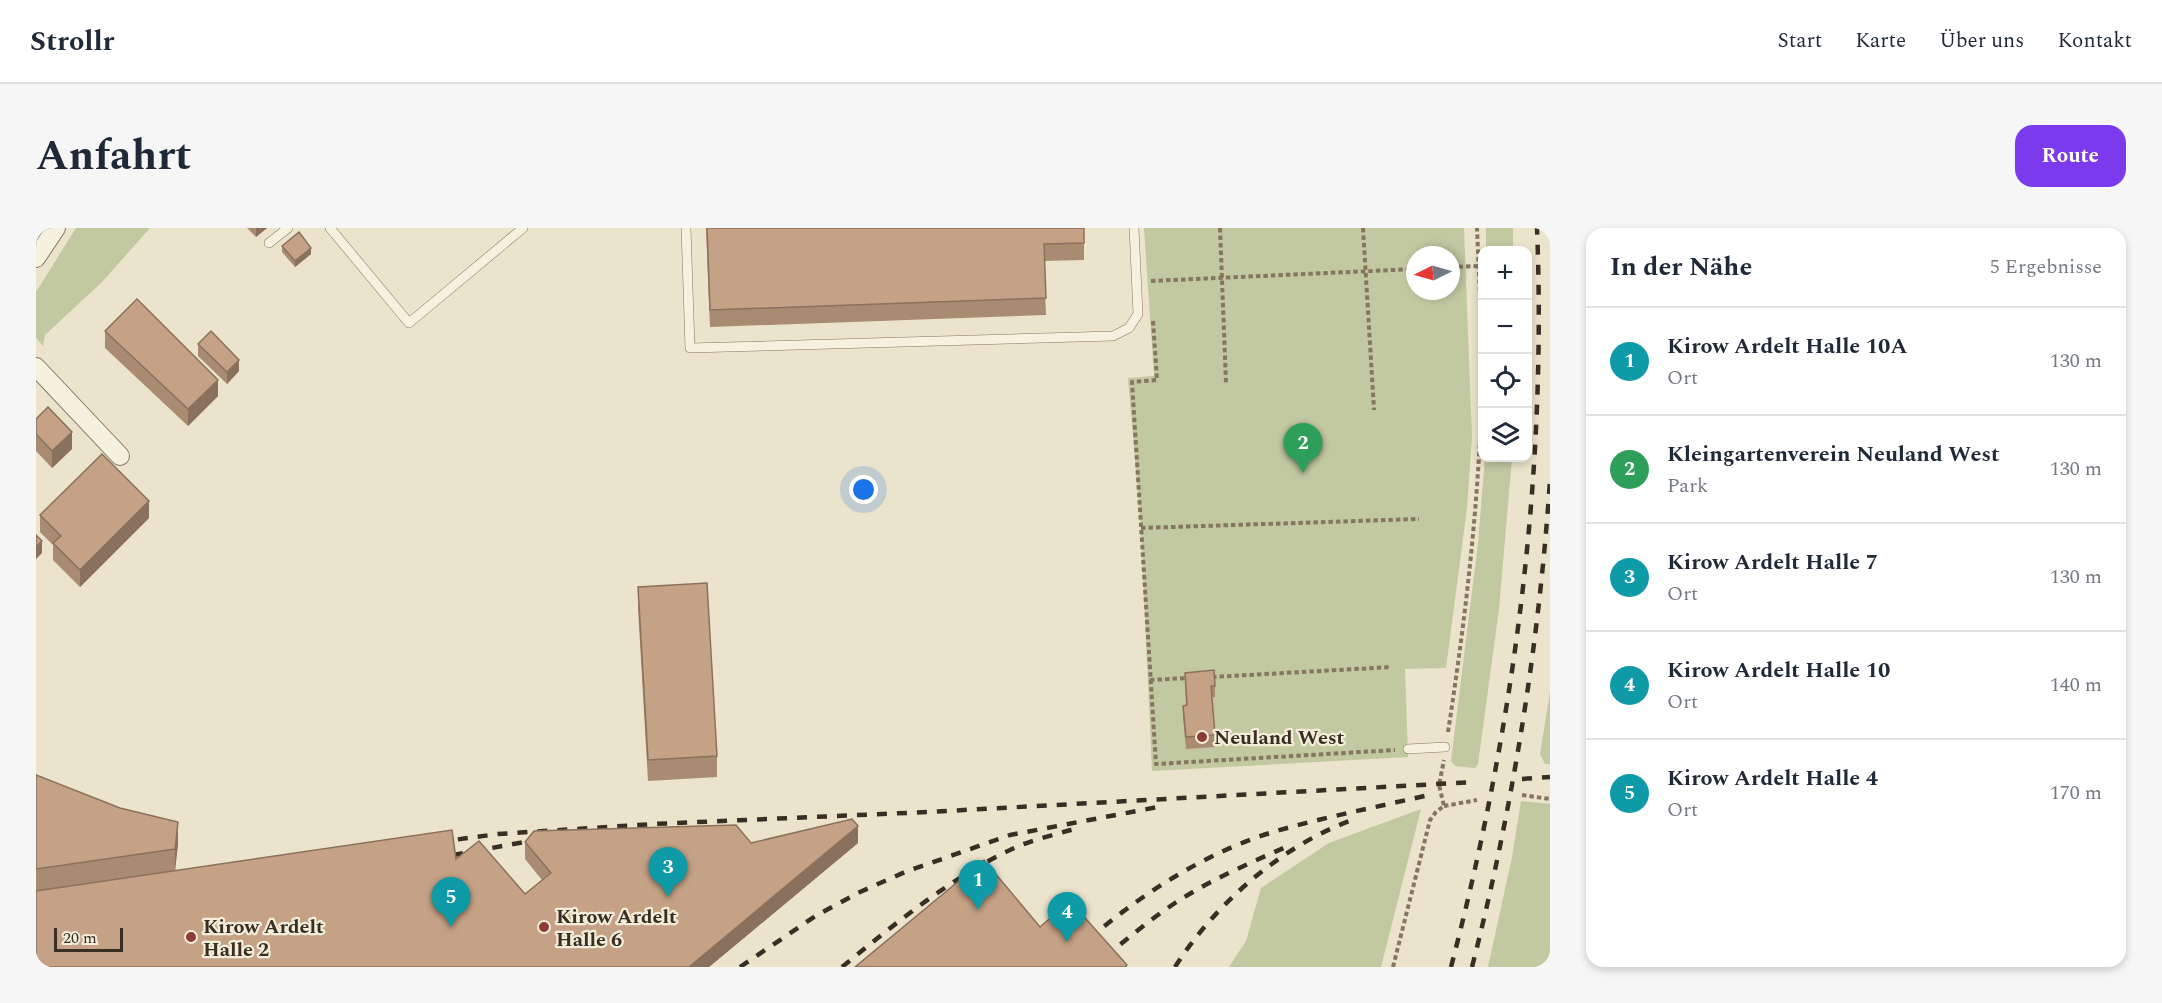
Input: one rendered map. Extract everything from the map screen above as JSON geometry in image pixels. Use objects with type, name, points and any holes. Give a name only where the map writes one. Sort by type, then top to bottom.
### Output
[{"type":"street","points":[[36,258],[56,228]]},
{"type":"street","points":[[36,367],[120,456]]},
{"type":"lane","points":[[269,243],[288,228]]},
{"type":"lane","points":[[330,228],[409,322],[523,228]]},
{"type":"lane","points":[[686,228],[690,348],[1113,336],[1129,328],[1138,314],[1134,228]]},
{"type":"lane","points":[[1408,749],[1446,747]]},
{"type":"path","points":[[1220,228],[1226,383]]},
{"type":"path","points":[[1363,228],[1374,410]]},
{"type":"path","points":[[1478,228],[1478,246]]},
{"type":"path","points":[[1460,267],[1478,266]]},
{"type":"path","points":[[1151,292],[1150,282],[1406,269]]},
{"type":"path","points":[[1444,806],[1439,785],[1459,656],[1478,480],[1479,300]]},
{"type":"path","points":[[1153,314],[1157,380],[1132,382],[1156,764],[1408,749]]},
{"type":"path","points":[[1141,528],[1419,519]]},
{"type":"path","points":[[1208,677],[1390,667]]},
{"type":"path","points":[[1150,680],[1196,677]]},
{"type":"path","points":[[1521,795],[1550,799]]},
{"type":"path","points":[[1393,967],[1430,820],[1444,806],[1477,800]]},
{"type":"green space","points":[[76,228],[150,228],[102,282],[45,335],[43,346],[36,338],[36,292]]},
{"type":"green space","points":[[1144,228],[1464,228],[1472,437],[1467,508],[1446,668],[1405,669],[1408,757],[1152,771],[1141,528],[1128,378],[1154,376]]},
{"type":"green space","points":[[1486,228],[1513,228],[1513,246],[1486,246]]},
{"type":"green space","points":[[1485,462],[1512,462],[1499,609],[1478,764],[1475,768],[1455,766],[1451,761],[1478,543]]},
{"type":"green space","points":[[1550,692],[1550,764],[1545,764],[1540,754]]},
{"type":"green space","points":[[1521,801],[1550,804],[1550,967],[1488,967],[1512,857]]},
{"type":"green space","points":[[1421,809],[1381,967],[1229,967],[1246,941],[1261,888],[1329,843]]},
{"type":"building","points":[[707,228],[1084,228],[1084,243],[1044,244],[1046,298],[710,310]]},
{"type":"building","points":[[299,232],[311,248],[295,261],[282,246]]},
{"type":"building","points":[[137,299],[218,380],[188,409],[105,331]]},
{"type":"building","points":[[211,331],[239,360],[227,372],[198,344]]},
{"type":"building","points":[[48,407],[72,432],[52,451],[36,434],[36,419]]},
{"type":"building","points":[[102,454],[149,501],[80,570],[53,543],[61,536],[40,515]]},
{"type":"building","points":[[36,535],[42,541],[36,547]]},
{"type":"building","points":[[707,583],[717,756],[648,760],[638,587]]},
{"type":"building","points":[[1214,670],[1215,686],[1211,686],[1215,735],[1186,737],[1183,706],[1187,705],[1185,673]]},
{"type":"building","points":[[36,775],[120,808],[178,822],[175,849],[36,869]]},
{"type":"building","points":[[852,819],[858,826],[689,967],[36,967],[36,891],[452,830],[456,859],[479,841],[525,894],[551,873],[525,842],[534,831],[736,825],[751,843]]},
{"type":"building","points":[[984,860],[1040,927],[1070,901],[1127,965],[1125,967],[855,967]]},
{"type":"railway","points":[[1451,967],[1492,785],[1509,693],[1521,601],[1531,508],[1537,415],[1539,321],[1537,228]]},
{"type":"railway","points":[[1472,967],[1500,846],[1522,725],[1539,603],[1550,480]]},
{"type":"railway","points":[[1522,779],[1550,777]]},
{"type":"railway","points":[[438,842],[498,834],[654,824],[928,812],[1474,782]]},
{"type":"railway","points":[[1089,939],[1130,906],[1176,876],[1248,840],[1331,817],[1429,795]]},
{"type":"railway","points":[[740,967],[817,915],[905,872],[1010,835],[1158,807]]},
{"type":"railway","points":[[1175,967],[1210,921],[1252,880],[1275,861],[1300,845],[1352,820]]},
{"type":"railway","points":[[842,967],[903,918],[966,874],[1019,846],[1074,829]]},
{"type":"railway","points":[[453,855],[541,839]]},
{"type":"railway","points":[[1105,957],[1188,895],[1230,872],[1288,846]]},
{"type":"place","name":"Kleingartenverein Neuland West","points":[[1303,473]]},
{"type":"place","name":"Neuland West","points":[[1202,737]]},
{"type":"place","name":"Kirow Ardelt Halle 7","points":[[668,897]]},
{"type":"place","name":"Kirow Ardelt Halle 10A","points":[[978,910]]},
{"type":"place","name":"Kirow Ardelt Halle 4","points":[[451,927]]},
{"type":"place","name":"Kirow Ardelt Halle 6","points":[[544,927]]},
{"type":"place","name":"Kirow Ardelt Halle 2","points":[[191,937]]},
{"type":"place","name":"Kirow Ardelt Halle 10","points":[[1067,942]]}]
